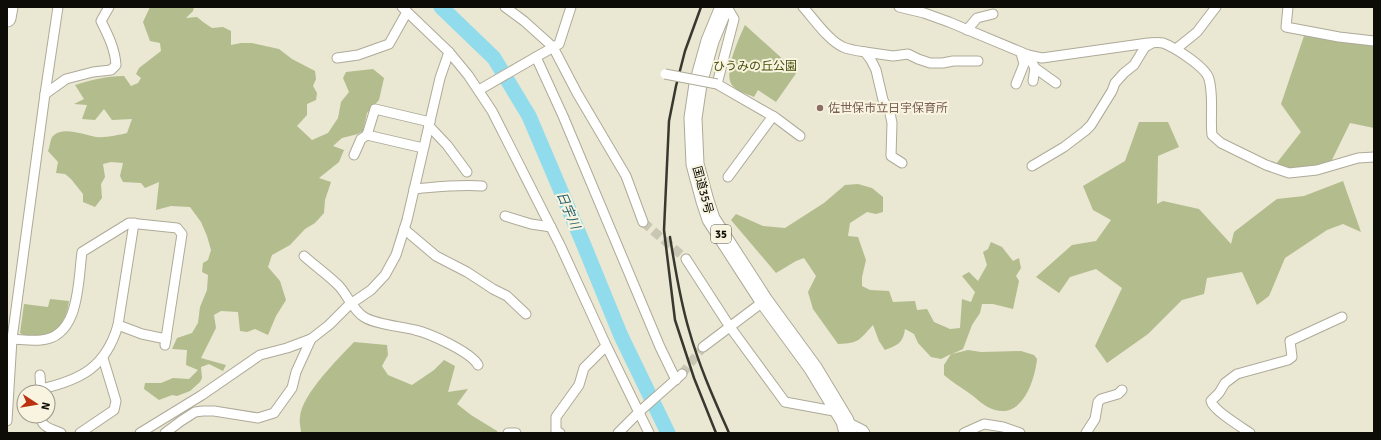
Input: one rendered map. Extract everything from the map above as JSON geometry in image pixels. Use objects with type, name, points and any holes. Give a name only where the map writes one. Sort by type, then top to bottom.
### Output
[{"type":"highway","points":[[7,18],[9,7]]},
{"type":"highway","name":"国道35号","points":[[724,7],[710,41],[698,84],[693,118],[695,164],[704,201],[711,219],[764,300],[813,368],[844,422]]},
{"type":"street","points":[[7,421],[10,339],[58,7]]},
{"type":"street","points":[[45,94],[66,79],[93,72],[112,70],[116,65],[116,57],[101,21],[109,7]]},
{"type":"street","points":[[505,7],[524,21],[553,47],[577,93],[626,176],[642,222]]},
{"type":"street","points":[[479,90],[559,44],[571,7]]},
{"type":"street","points":[[717,84],[734,19],[727,7]]},
{"type":"street","points":[[803,7],[822,29],[835,42],[843,47],[856,51],[893,56],[908,54],[930,63],[978,61]]},
{"type":"street","points":[[899,7],[924,13],[1024,54],[1042,58],[1062,54],[1162,43],[1176,49],[1200,67],[1209,77],[1212,135],[1221,143],[1266,165],[1289,173],[1317,170],[1358,158],[1374,157]]},
{"type":"street","points":[[1176,49],[1197,32],[1216,7]]},
{"type":"street","points":[[1288,7],[1286,27],[1339,38],[1374,41]]},
{"type":"street","points":[[337,58],[358,54],[389,44],[404,10],[449,52],[468,74],[492,111],[551,227],[606,346],[649,433]]},
{"type":"street","points":[[967,30],[977,18],[993,14]]},
{"type":"street","points":[[1032,166],[1064,147],[1091,125],[1112,91],[1115,83],[1134,65],[1145,47],[1152,43]]},
{"type":"street","points":[[140,433],[202,395],[260,355],[287,348],[311,339],[329,325],[351,303],[371,290],[385,275],[396,255],[404,229],[440,78],[449,52]]},
{"type":"street","points":[[865,52],[876,70],[883,100],[890,113],[892,123],[891,156],[902,163]]},
{"type":"street","points":[[1024,54],[1035,68],[1051,83]]},
{"type":"street","points":[[1016,84],[1024,64],[1024,54]]},
{"type":"street","points":[[536,56],[563,116],[660,347],[679,377],[639,412],[618,433]]},
{"type":"street","points":[[1034,81],[1035,68]]},
{"type":"street","points":[[665,74],[717,84],[773,116],[800,136]]},
{"type":"street","points":[[354,156],[361,139],[367,135],[375,109],[429,124],[467,172]]},
{"type":"street","points":[[728,177],[773,116]]},
{"type":"street","points":[[367,135],[423,148]]},
{"type":"street","points":[[414,189],[467,184],[482,186]]},
{"type":"street","points":[[505,216],[531,224],[551,227]]},
{"type":"street","points":[[10,339],[42,340],[54,337],[64,329],[71,319],[74,310],[82,252],[129,223],[177,228],[182,234],[166,342],[118,325]]},
{"type":"street","points":[[56,386],[77,378],[90,369],[103,358],[115,337],[134,224]]},
{"type":"street","points":[[404,229],[436,256],[467,272],[507,296],[526,314]]},
{"type":"street","points":[[304,256],[329,276],[357,311],[365,317],[373,321],[416,330],[457,348],[469,356],[478,365]]},
{"type":"street","points":[[686,259],[730,327],[785,402],[844,422],[863,430],[865,433]]},
{"type":"street","points":[[703,347],[764,300]]},
{"type":"street","points":[[1250,433],[1235,424],[1212,406],[1211,401],[1219,393],[1225,382],[1237,374],[1288,360],[1292,357],[1290,341],[1342,317]]},
{"type":"street","points":[[165,433],[195,412],[214,411],[258,418],[274,413],[292,388],[296,372],[311,339]]},
{"type":"street","points":[[555,432],[556,417],[580,385],[584,368],[606,346]]},
{"type":"street","points":[[80,433],[114,410],[116,401],[103,358]]},
{"type":"street","points":[[40,375],[41,384]]},
{"type":"street","points":[[1086,433],[1095,419],[1098,402],[1101,399],[1118,394],[1122,390]]},
{"type":"street","points":[[43,424],[61,433]]},
{"type":"street","points":[[964,433],[984,424],[1003,427],[1020,433]]},
{"type":"street","points":[[508,433],[516,433]]},
{"type":"green space","points":[[150,7],[194,7],[193,11],[186,18],[197,17],[212,28],[223,27],[231,31],[231,45],[252,43],[279,49],[292,59],[315,71],[316,79],[313,86],[317,93],[316,100],[307,104],[307,115],[297,126],[312,140],[328,133],[338,118],[341,102],[349,92],[343,78],[346,72],[373,69],[384,78],[379,100],[367,113],[363,131],[358,134],[342,138],[333,146],[344,150],[339,162],[319,178],[331,182],[325,200],[324,213],[315,223],[305,229],[290,245],[272,255],[268,267],[280,281],[286,300],[276,316],[268,335],[255,329],[247,332],[240,331],[238,312],[221,311],[214,315],[216,328],[201,358],[226,365],[223,371],[209,364],[201,367],[202,378],[200,382],[190,391],[159,400],[144,389],[145,383],[161,383],[173,378],[189,379],[198,370],[186,365],[187,350],[172,349],[177,338],[192,333],[198,323],[200,307],[207,290],[208,275],[202,272],[203,263],[208,260],[211,250],[201,222],[190,207],[171,206],[156,210],[159,182],[145,188],[141,183],[123,182],[120,176],[123,163],[111,162],[103,164],[105,177],[101,184],[102,198],[95,207],[83,202],[83,194],[71,179],[65,174],[56,173],[58,162],[48,151],[52,137],[57,133],[68,131],[100,137],[127,133],[132,119],[112,120],[104,109],[95,120],[82,119],[87,105],[74,104],[84,99],[75,85],[87,81],[117,76],[124,76],[131,86],[138,83],[141,78],[136,74],[139,68],[161,51],[160,43],[150,41],[143,22]]},
{"type":"green space","name":"ひうみの丘公園","points":[[745,25],[797,72],[776,102],[758,90],[754,97],[736,89],[732,85],[729,72],[733,55]]},
{"type":"green space","points":[[1304,36],[1374,43],[1374,128],[1350,123],[1330,164],[1283,172],[1276,164],[1301,132],[1281,104]]},
{"type":"green space","points":[[1139,122],[1168,122],[1179,147],[1158,156],[1157,204],[1163,201],[1199,209],[1231,244],[1234,232],[1277,199],[1304,196],[1343,181],[1361,232],[1343,224],[1327,230],[1285,258],[1269,296],[1257,305],[1242,272],[1207,278],[1204,294],[1182,300],[1148,334],[1107,363],[1095,346],[1122,288],[1096,269],[1070,277],[1059,293],[1036,277],[1072,245],[1096,241],[1111,220],[1093,210],[1083,186],[1125,161]]},
{"type":"green space","points":[[858,184],[872,188],[883,197],[883,212],[876,214],[867,212],[850,223],[848,236],[858,237],[866,260],[862,277],[862,286],[870,290],[889,291],[893,302],[915,301],[917,310],[927,309],[934,322],[950,329],[960,328],[962,299],[971,302],[975,292],[962,276],[969,272],[978,281],[987,265],[983,252],[988,249],[991,242],[1002,247],[1013,261],[1019,258],[1021,268],[1016,276],[1019,281],[1013,309],[993,304],[982,304],[980,313],[972,325],[963,349],[952,354],[968,350],[981,352],[1021,351],[1034,355],[1037,359],[1034,377],[1026,395],[1020,403],[1005,411],[995,410],[984,405],[944,375],[944,365],[951,354],[941,359],[931,357],[918,343],[914,334],[905,329],[903,337],[899,343],[885,350],[879,341],[873,325],[855,342],[838,344],[813,309],[808,292],[816,276],[804,258],[776,273],[731,220],[736,214],[763,226],[785,228],[824,203],[845,185]]},
{"type":"green space","points":[[50,299],[69,301],[66,315],[59,326],[49,334],[42,336],[27,336],[20,333],[24,304],[48,307]]},
{"type":"green space","points":[[354,342],[387,345],[388,355],[382,366],[388,375],[412,385],[434,370],[444,360],[455,366],[448,392],[468,389],[457,404],[498,433],[301,433],[300,417],[302,408],[307,398],[330,367]]},
{"type":"waterway","name":"日宇川","points":[[441,7],[494,58],[529,116],[621,336],[668,433]]},
{"type":"tunnel","points":[[643,222],[686,259]]},
{"type":"tunnel","points":[[682,374],[703,347]]},
{"type":"railway","points":[[701,7],[685,51],[669,121],[664,230],[675,320],[694,378],[716,433]]},
{"type":"railway","points":[[670,237],[680,296],[693,343],[707,382],[729,433]]},
{"type":"place","name":"佐世保市立日宇保育所","points":[[820,108]]}]
